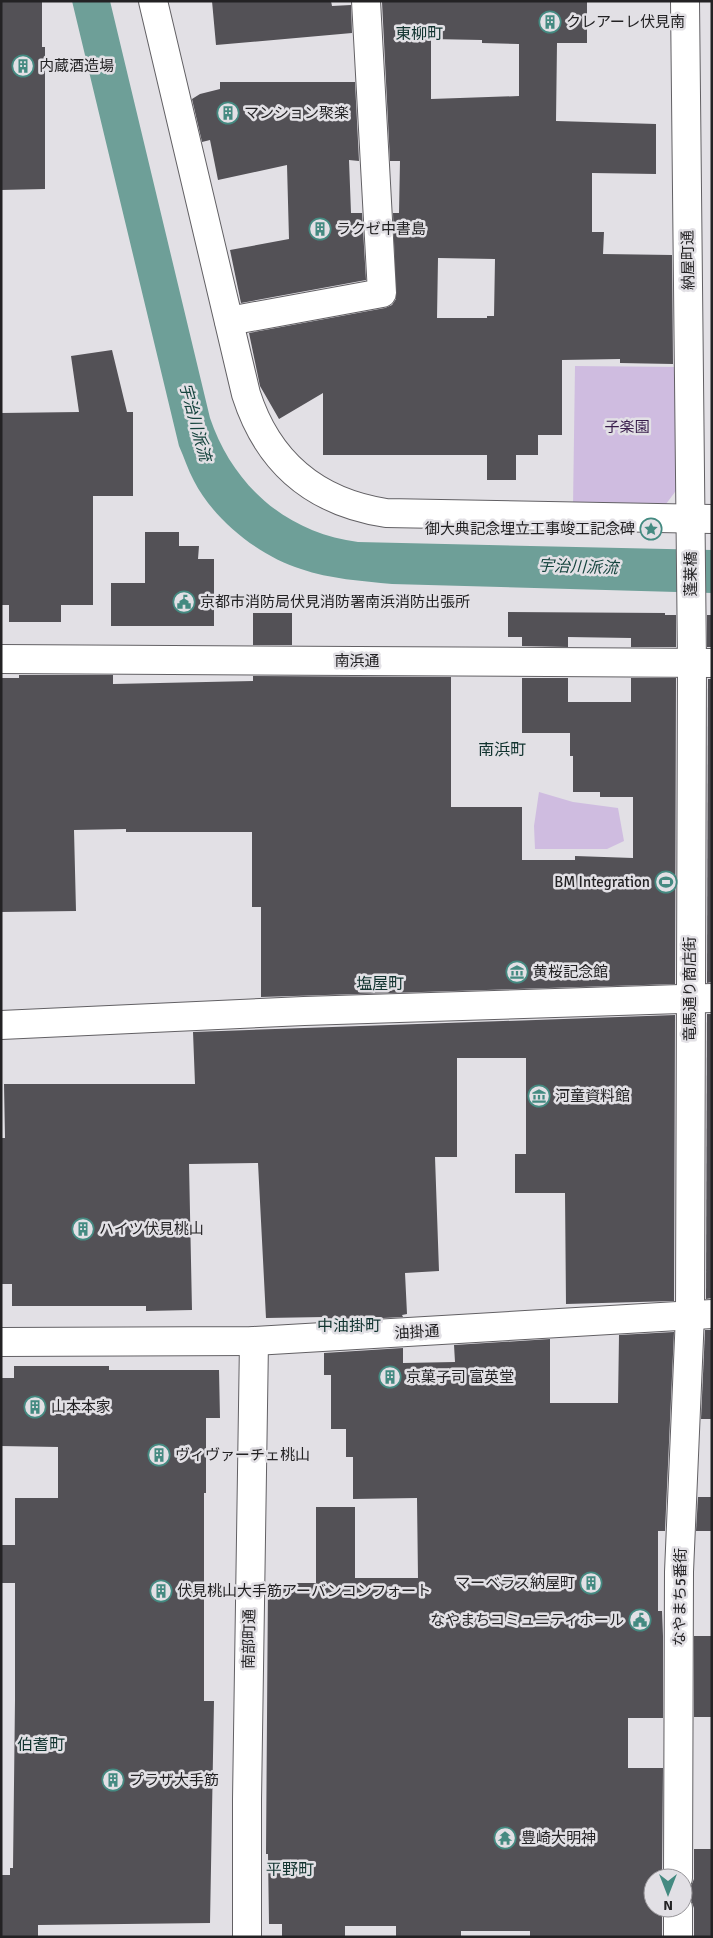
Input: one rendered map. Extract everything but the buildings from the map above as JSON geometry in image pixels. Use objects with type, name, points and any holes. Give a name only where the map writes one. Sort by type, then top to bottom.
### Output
[{"type":"street","points":[[153,1],[252,411],[264,438],[293,472],[316,490],[343,503],[372,511],[401,514],[698,523]]},
{"type":"street","points":[[229,321],[382,293],[366,1]]},
{"type":"street","name":"納屋町通","points":[[685,1],[698,523]]},
{"type":"street","name":"蓬莱橋","points":[[698,523],[690,618],[702,663]]},
{"type":"street","name":"南浜通","points":[[1,660],[702,663]]},
{"type":"street","name":"竜馬通り商店街","points":[[701,1315],[702,663]]},
{"type":"street","points":[[1,1025],[304,1011],[701,998]]},
{"type":"street","name":"油掛通","points":[[1,1342],[254,1341],[701,1315]]},
{"type":"street","name":"なやまち5番街","points":[[678,1868],[679,1572],[701,1315]]},
{"type":"street","name":"南部町通","points":[[247,1937],[247,1800],[254,1341]]},
{"type":"street","points":[[678,1918],[678,1937]]},
{"type":"green space","name":"子楽園","points":[[575,366],[679,367],[678,488],[663,508],[573,506]]},
{"type":"green space","points":[[539,792],[573,802],[618,808],[624,841],[607,849],[535,849],[534,826]]},
{"type":"water","name":"宇治川派流","points":[[72,1],[110,1],[210,418],[220,442],[233,465],[248,485],[266,502],[286,517],[308,528],[332,537],[358,542],[712,550],[712,593],[392,584],[346,579],[323,575],[285,563],[254,546],[226,523],[213,509],[192,477],[179,446]]},
{"type":"place","name":"クレアーレ伏見南","points":[[550,22]]},
{"type":"place","name":"内蔵酒造場","points":[[23,66]]},
{"type":"place","name":"マンション聚楽","points":[[228,113]]},
{"type":"place","name":"ラクゼ中書島","points":[[320,229]]},
{"type":"place","name":"御大典記念埋立工事竣工記念碑","points":[[651,529]]},
{"type":"place","name":"京都市消防局伏見消防署南浜消防出張所","points":[[184,602]]},
{"type":"place","name":"BM Integration","points":[[666,882]]},
{"type":"place","name":"黄桜記念館","points":[[517,972]]},
{"type":"place","name":"河童資料館","points":[[539,1096]]},
{"type":"place","name":"ハイツ伏見桃山","points":[[83,1229]]},
{"type":"place","name":"京菓子司 富英堂","points":[[390,1377]]},
{"type":"place","name":"山本本家","points":[[35,1407]]},
{"type":"place","name":"ヴィヴァーチェ桃山","points":[[159,1455]]},
{"type":"place","name":"マーベラス納屋町","points":[[591,1583]]},
{"type":"place","name":"伏見桃山大手筋アーバンコンフォート","points":[[161,1591]]},
{"type":"place","name":"なやまちコミュニティホール","points":[[640,1620]]},
{"type":"place","name":"プラザ大手筋","points":[[113,1780]]},
{"type":"place","name":"豊崎大明神","points":[[505,1838]]},
{"type":"district","name":"東柳町","points":[[419,34]]},
{"type":"district","name":"南浜町","points":[[502,750]]},
{"type":"district","name":"塩屋町","points":[[380,984]]},
{"type":"district","name":"中油掛町","points":[[349,1326]]},
{"type":"district","name":"伯耆町","points":[[41,1745]]},
{"type":"district","name":"平野町","points":[[290,1870]]}]
